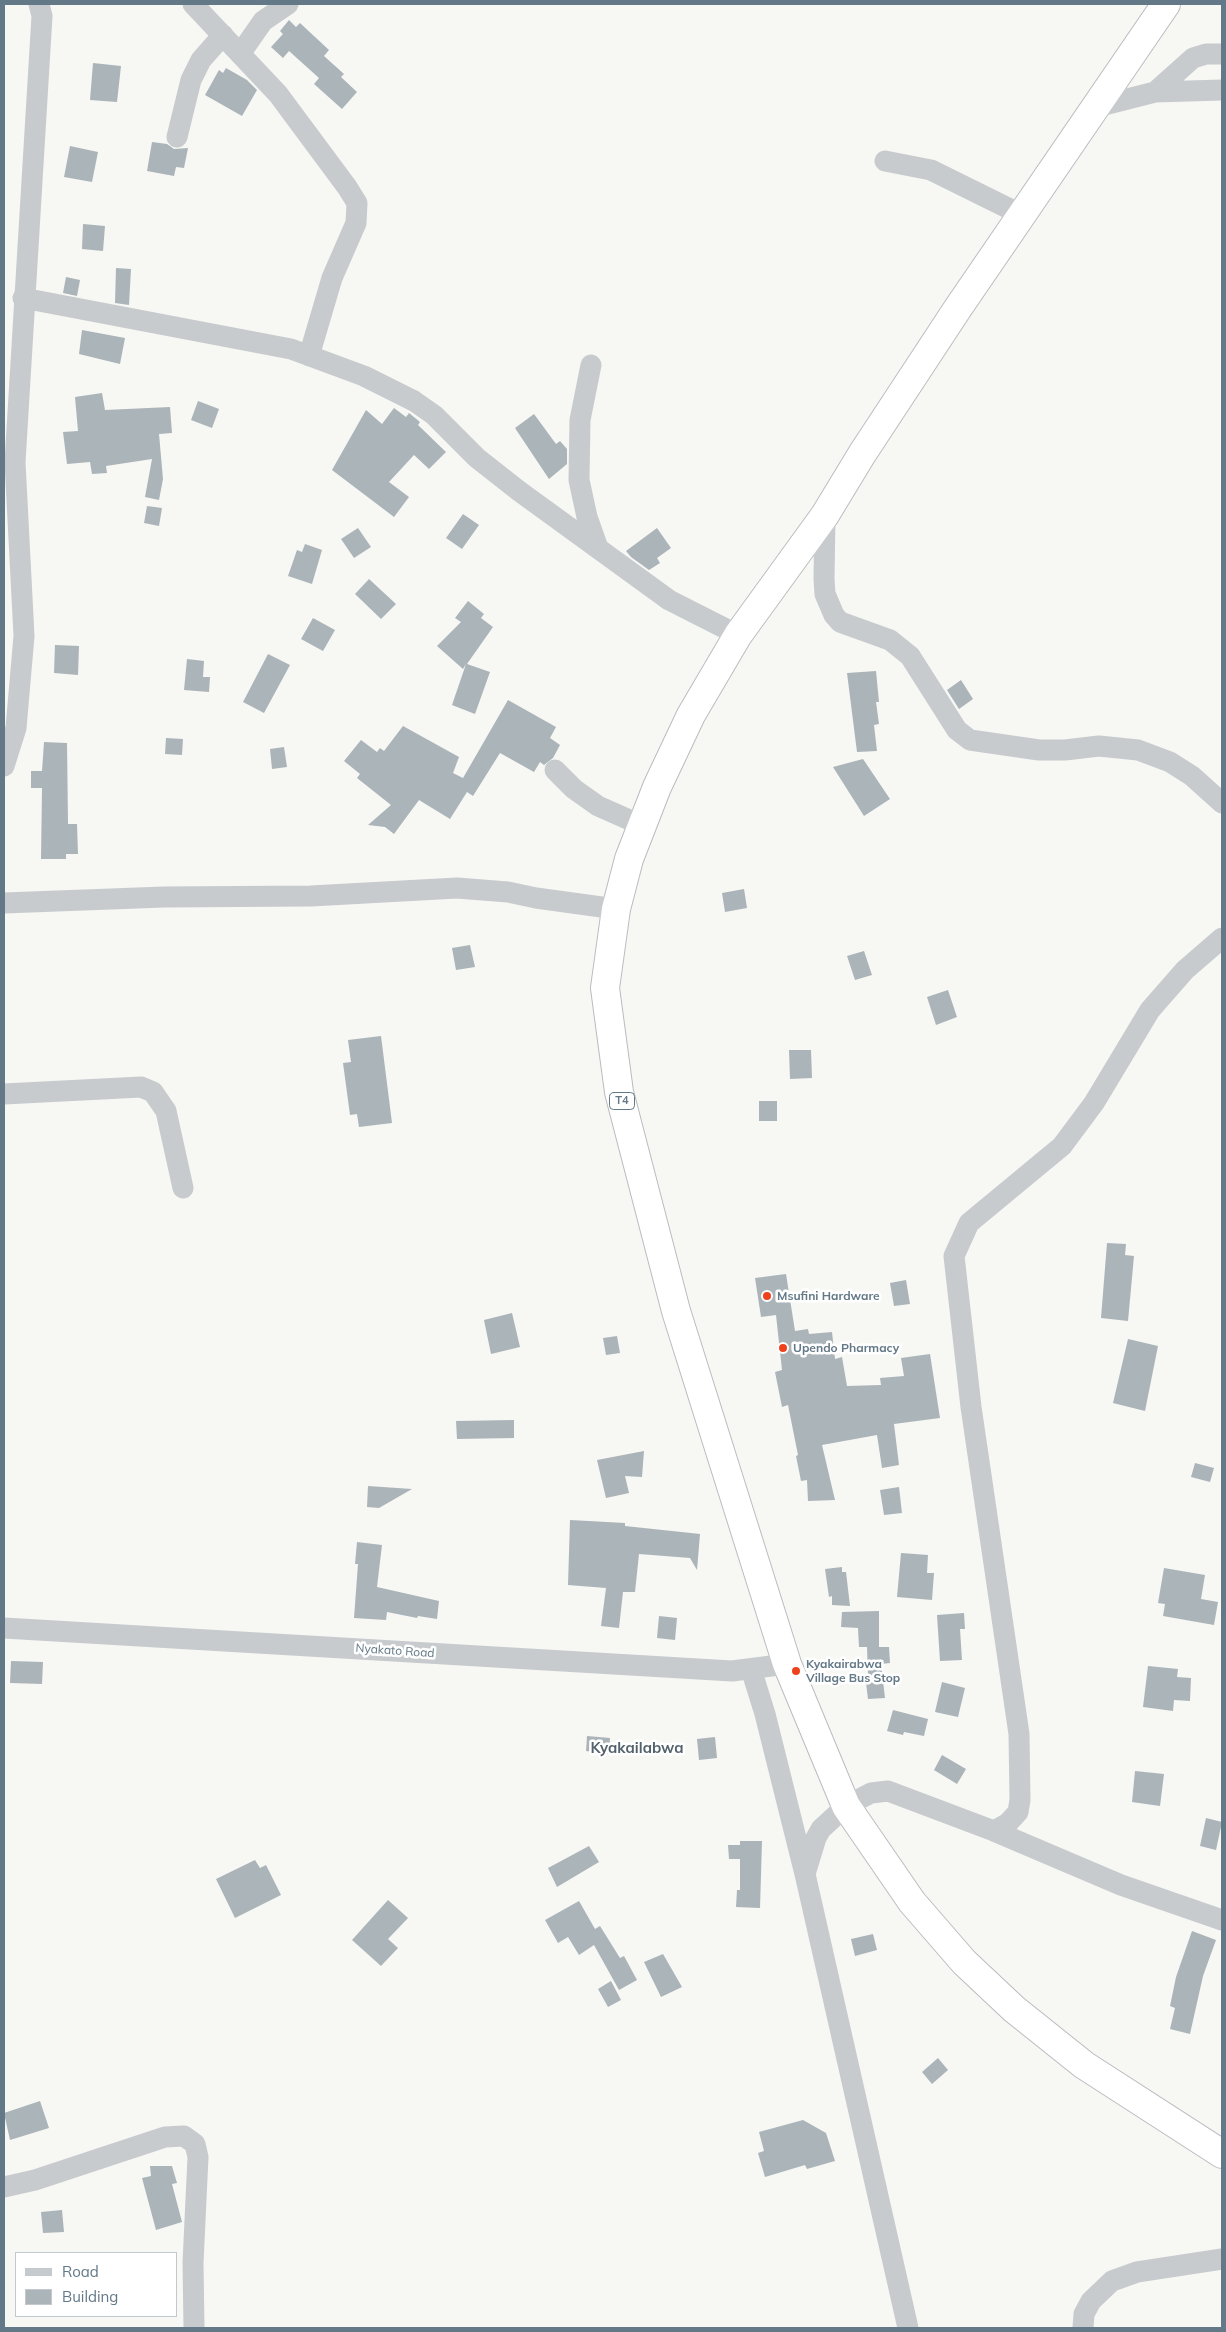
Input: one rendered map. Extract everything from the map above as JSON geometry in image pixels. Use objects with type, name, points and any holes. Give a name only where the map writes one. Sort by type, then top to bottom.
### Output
[{"type":"highway","name":"T4","points":[[1166,4],[862,454],[825,515],[738,635],[691,715],[641,825],[629,859],[616,909],[605,988],[619,1092],[676,1311],[786,1664],[846,1806],[912,1902],[964,1962],[1014,2009],[1084,2065],[1222,2154]]},
{"type":"street","points":[[4,766],[16,728],[24,636],[15,462],[23,298],[42,16],[39,4]]},
{"type":"street","points":[[193,4],[278,94],[347,187],[356,203],[356,223],[332,278],[309,356]]},
{"type":"street","points":[[240,54],[263,21],[288,4]]},
{"type":"street","points":[[176,137],[191,80],[201,60],[223,35]]},
{"type":"street","points":[[1155,92],[1193,58],[1206,54],[1222,54]]},
{"type":"street","points":[[1096,108],[1155,92],[1222,90]]},
{"type":"street","points":[[885,161],[932,170],[1022,215]]},
{"type":"street","points":[[23,298],[291,349],[364,376],[414,401],[434,415],[476,458],[546,512],[669,600],[738,635]]},
{"type":"street","points":[[591,365],[580,420],[579,480],[587,517],[598,548]]},
{"type":"street","points":[[825,515],[825,594],[834,615],[840,622],[890,640],[910,656],[957,730],[970,740],[1039,750],[1118,746],[1138,750],[1170,762],[1192,776],[1222,803]]},
{"type":"street","points":[[556,770],[574,789],[598,806],[641,825]]},
{"type":"street","points":[[4,903],[164,896],[310,896],[457,888],[508,892],[536,898],[616,909]]},
{"type":"street","points":[[994,1831],[1008,1823],[1018,1812],[1020,1800],[1018,1734],[970,1407],[954,1256],[969,1223],[1062,1146],[1094,1102],[1150,1010],[1185,970],[1222,938]]},
{"type":"street","points":[[4,1094],[141,1087],[153,1092],[166,1111],[183,1188]]},
{"type":"street","name":"Nyakato Road","points":[[4,1628],[732,1672],[786,1664]]},
{"type":"street","points":[[751,1669],[765,1714],[805,1874],[908,2328]]},
{"type":"street","points":[[805,1874],[816,1838],[821,1829],[846,1806],[871,1793],[888,1791],[994,1831],[1121,1885],[1222,1920]]},
{"type":"street","points":[[4,2187],[35,2180],[165,2136],[184,2136],[194,2144],[198,2157],[193,2264],[194,2328]]},
{"type":"street","points":[[1083,2328],[1084,2314],[1091,2301],[1112,2281],[1137,2272],[1222,2259]]},
{"type":"building","points":[[289,20],[296,27],[300,23],[329,50],[324,56],[344,74],[341,77],[357,92],[342,109],[314,84],[319,78],[289,51],[283,58],[271,47],[283,34],[280,31]]},
{"type":"building","points":[[93,63],[121,66],[117,102],[90,100]]},
{"type":"building","points":[[226,68],[247,80],[257,90],[242,116],[205,95],[219,70],[223,73]]},
{"type":"building","points":[[152,142],[167,144],[174,149],[188,148],[184,168],[176,167],[174,176],[147,171]]},
{"type":"building","points":[[70,146],[98,152],[92,182],[64,177]]},
{"type":"building","points":[[83,224],[105,226],[103,251],[82,249]]},
{"type":"building","points":[[116,268],[131,269],[129,305],[115,303]]},
{"type":"building","points":[[66,277],[80,280],[77,296],[63,293]]},
{"type":"building","points":[[82,330],[125,338],[120,364],[79,354]]},
{"type":"building","points":[[102,393],[105,410],[170,407],[172,433],[159,434],[163,479],[159,500],[145,497],[152,459],[106,466],[107,473],[92,474],[90,462],[67,464],[63,432],[78,431],[75,397]]},
{"type":"building","points":[[198,401],[219,409],[212,428],[191,420]]},
{"type":"building","points":[[394,408],[406,417],[409,413],[420,422],[418,425],[446,452],[429,469],[414,455],[389,482],[409,497],[394,517],[332,470],[366,410],[382,424]]},
{"type":"building","points":[[534,414],[556,444],[560,441],[567,449],[567,464],[549,479],[515,428]]},
{"type":"building","points":[[147,506],[162,508],[159,526],[144,523]]},
{"type":"building","points":[[463,514],[479,525],[462,549],[446,538]]},
{"type":"building","points":[[358,528],[371,547],[354,558],[341,539]]},
{"type":"building","points":[[657,528],[671,548],[657,558],[660,563],[649,570],[626,551]]},
{"type":"building","points":[[305,544],[322,550],[312,584],[288,576],[297,550],[302,552]]},
{"type":"building","points":[[369,579],[396,604],[381,619],[355,594]]},
{"type":"building","points":[[468,601],[484,614],[481,618],[493,627],[467,664],[490,672],[475,714],[452,705],[466,664],[463,669],[437,646],[461,622],[455,618]]},
{"type":"building","points":[[313,618],[335,630],[323,651],[301,639]]},
{"type":"building","points":[[55,645],[79,646],[78,675],[54,673]]},
{"type":"building","points":[[268,654],[290,665],[264,713],[243,702]]},
{"type":"building","points":[[187,659],[204,661],[203,677],[210,677],[209,692],[184,690]]},
{"type":"building","points":[[876,671],[879,702],[876,702],[879,724],[874,725],[877,751],[857,752],[847,673]]},
{"type":"building","points":[[961,680],[973,699],[959,709],[947,690]]},
{"type":"building","points":[[508,700],[556,727],[550,738],[560,745],[553,758],[544,765],[540,762],[534,772],[500,753],[473,796],[467,792],[450,819],[419,800],[394,834],[385,827],[368,825],[391,805],[357,778],[360,774],[344,761],[361,740],[377,752],[380,748],[384,751],[403,726],[459,757],[453,773],[463,778]]},
{"type":"building","points":[[166,738],[183,739],[182,755],[165,754]]},
{"type":"building","points":[[44,742],[67,743],[68,824],[77,824],[78,854],[66,854],[66,859],[41,859],[42,788],[31,788],[31,771],[42,771]]},
{"type":"building","points":[[284,747],[287,767],[272,769],[270,749]]},
{"type":"building","points":[[863,759],[890,799],[864,816],[833,767]]},
{"type":"building","points":[[744,889],[747,908],[725,912],[722,893]]},
{"type":"building","points":[[470,945],[475,967],[456,970],[452,948]]},
{"type":"building","points":[[864,951],[872,975],[855,980],[847,956]]},
{"type":"building","points":[[948,990],[957,1017],[936,1025],[927,997]]},
{"type":"building","points":[[381,1036],[392,1123],[359,1127],[357,1114],[350,1115],[343,1063],[351,1062],[348,1040]]},
{"type":"building","points":[[789,1050],[811,1050],[812,1078],[790,1079]]},
{"type":"building","points":[[759,1101],[777,1101],[777,1121],[759,1121]]},
{"type":"building","points":[[1107,1243],[1126,1244],[1125,1255],[1134,1256],[1128,1321],[1101,1318]]},
{"type":"building","points":[[786,1274],[795,1331],[808,1329],[809,1334],[832,1332],[835,1359],[842,1357],[847,1386],[881,1385],[880,1378],[904,1376],[901,1358],[930,1354],[940,1418],[894,1424],[899,1465],[882,1468],[877,1435],[822,1445],[835,1500],[808,1501],[807,1480],[801,1481],[788,1405],[782,1407],[775,1372],[782,1370],[776,1315],[761,1317],[755,1278]]},
{"type":"building","points":[[906,1280],[910,1304],[894,1306],[890,1283]]},
{"type":"building","points":[[512,1313],[520,1347],[491,1354],[484,1320]]},
{"type":"building","points":[[617,1336],[620,1353],[606,1355],[603,1338]]},
{"type":"building","points":[[1128,1339],[1158,1346],[1145,1411],[1113,1403]]},
{"type":"building","points":[[514,1420],[514,1438],[457,1439],[456,1421]]},
{"type":"building","points":[[644,1451],[642,1477],[625,1476],[629,1493],[606,1498],[597,1460]]},
{"type":"building","points":[[1195,1463],[1214,1468],[1210,1482],[1191,1477]]},
{"type":"building","points":[[368,1486],[412,1489],[379,1508],[367,1507]]},
{"type":"building","points":[[899,1487],[902,1513],[884,1515],[880,1490]]},
{"type":"building","points":[[570,1520],[625,1523],[625,1526],[700,1534],[697,1570],[690,1558],[639,1554],[635,1592],[623,1592],[619,1628],[601,1626],[606,1588],[568,1585]]},
{"type":"building","points":[[357,1542],[382,1545],[377,1587],[439,1601],[437,1619],[418,1616],[417,1618],[387,1612],[386,1620],[354,1618],[358,1564],[355,1564]]},
{"type":"building","points":[[901,1553],[928,1555],[927,1573],[934,1573],[932,1600],[897,1597]]},
{"type":"building","points":[[842,1567],[842,1572],[846,1572],[850,1606],[832,1605],[832,1596],[829,1597],[825,1569]]},
{"type":"building","points":[[1164,1568],[1205,1575],[1201,1599],[1218,1602],[1214,1625],[1163,1616],[1165,1604],[1158,1603]]},
{"type":"building","points":[[879,1611],[879,1647],[889,1647],[890,1663],[881,1664],[885,1698],[868,1699],[865,1674],[868,1674],[867,1647],[859,1647],[858,1628],[841,1627],[842,1612]]},
{"type":"building","points":[[964,1613],[965,1629],[960,1629],[962,1660],[940,1661],[937,1615]]},
{"type":"building","points":[[659,1616],[677,1618],[675,1640],[657,1638]]},
{"type":"building","points":[[11,1661],[43,1662],[42,1684],[10,1683]]},
{"type":"building","points":[[1148,1666],[1178,1669],[1177,1677],[1191,1678],[1190,1701],[1174,1700],[1173,1711],[1143,1707]]},
{"type":"building","points":[[942,1682],[965,1688],[958,1717],[935,1712]]},
{"type":"building","points":[[893,1710],[928,1719],[924,1736],[904,1732],[903,1735],[887,1731]]},
{"type":"building","points":[[587,1736],[610,1738],[609,1754],[586,1751]]},
{"type":"building","points":[[715,1737],[717,1758],[699,1760],[697,1739]]},
{"type":"building","points":[[942,1755],[966,1769],[957,1784],[934,1770]]},
{"type":"building","points":[[1135,1771],[1164,1774],[1160,1806],[1132,1802]]},
{"type":"building","points":[[1206,1818],[1222,1822],[1216,1850],[1200,1846]]},
{"type":"building","points":[[740,1841],[762,1841],[760,1908],[736,1907],[737,1890],[740,1890],[740,1859],[729,1859],[728,1845],[740,1845]]},
{"type":"building","points":[[589,1846],[599,1862],[557,1887],[548,1868]]},
{"type":"building","points":[[255,1860],[260,1868],[266,1865],[281,1895],[235,1918],[216,1879]]},
{"type":"building","points":[[388,1900],[408,1918],[388,1939],[398,1948],[381,1966],[352,1940]]},
{"type":"building","points":[[579,1901],[595,1929],[600,1926],[620,1958],[624,1956],[637,1980],[619,1990],[594,1945],[579,1955],[568,1937],[558,1943],[545,1920]]},
{"type":"building","points":[[1192,1931],[1216,1940],[1203,1976],[1190,2034],[1170,2029],[1175,2008],[1170,2006],[1176,1977]]},
{"type":"building","points":[[873,1934],[877,1950],[855,1956],[851,1939]]},
{"type":"building","points":[[663,1954],[682,1987],[661,1997],[644,1962]]},
{"type":"building","points":[[611,1981],[621,2000],[608,2007],[598,1989]]},
{"type":"building","points":[[938,2058],[948,2070],[932,2084],[922,2072]]},
{"type":"building","points":[[40,2101],[49,2128],[10,2140],[4,2113]]},
{"type":"building","points":[[803,2120],[826,2133],[835,2161],[807,2169],[805,2165],[765,2177],[758,2153],[764,2151],[759,2132]]},
{"type":"building","points":[[150,2166],[172,2166],[177,2183],[172,2184],[182,2222],[156,2230],[142,2178],[151,2176]]},
{"type":"building","points":[[62,2210],[64,2232],[43,2233],[41,2212]]},
{"type":"place","name":"Msufini Hardware","points":[[767,1296]]},
{"type":"place","name":"Upendo Pharmacy","points":[[783,1348]]},
{"type":"place","name":"Kyakairabwa Village Bus Stop","points":[[796,1671]]},
{"type":"district","name":"Kyakailabwa","points":[[637,1748]]}]
